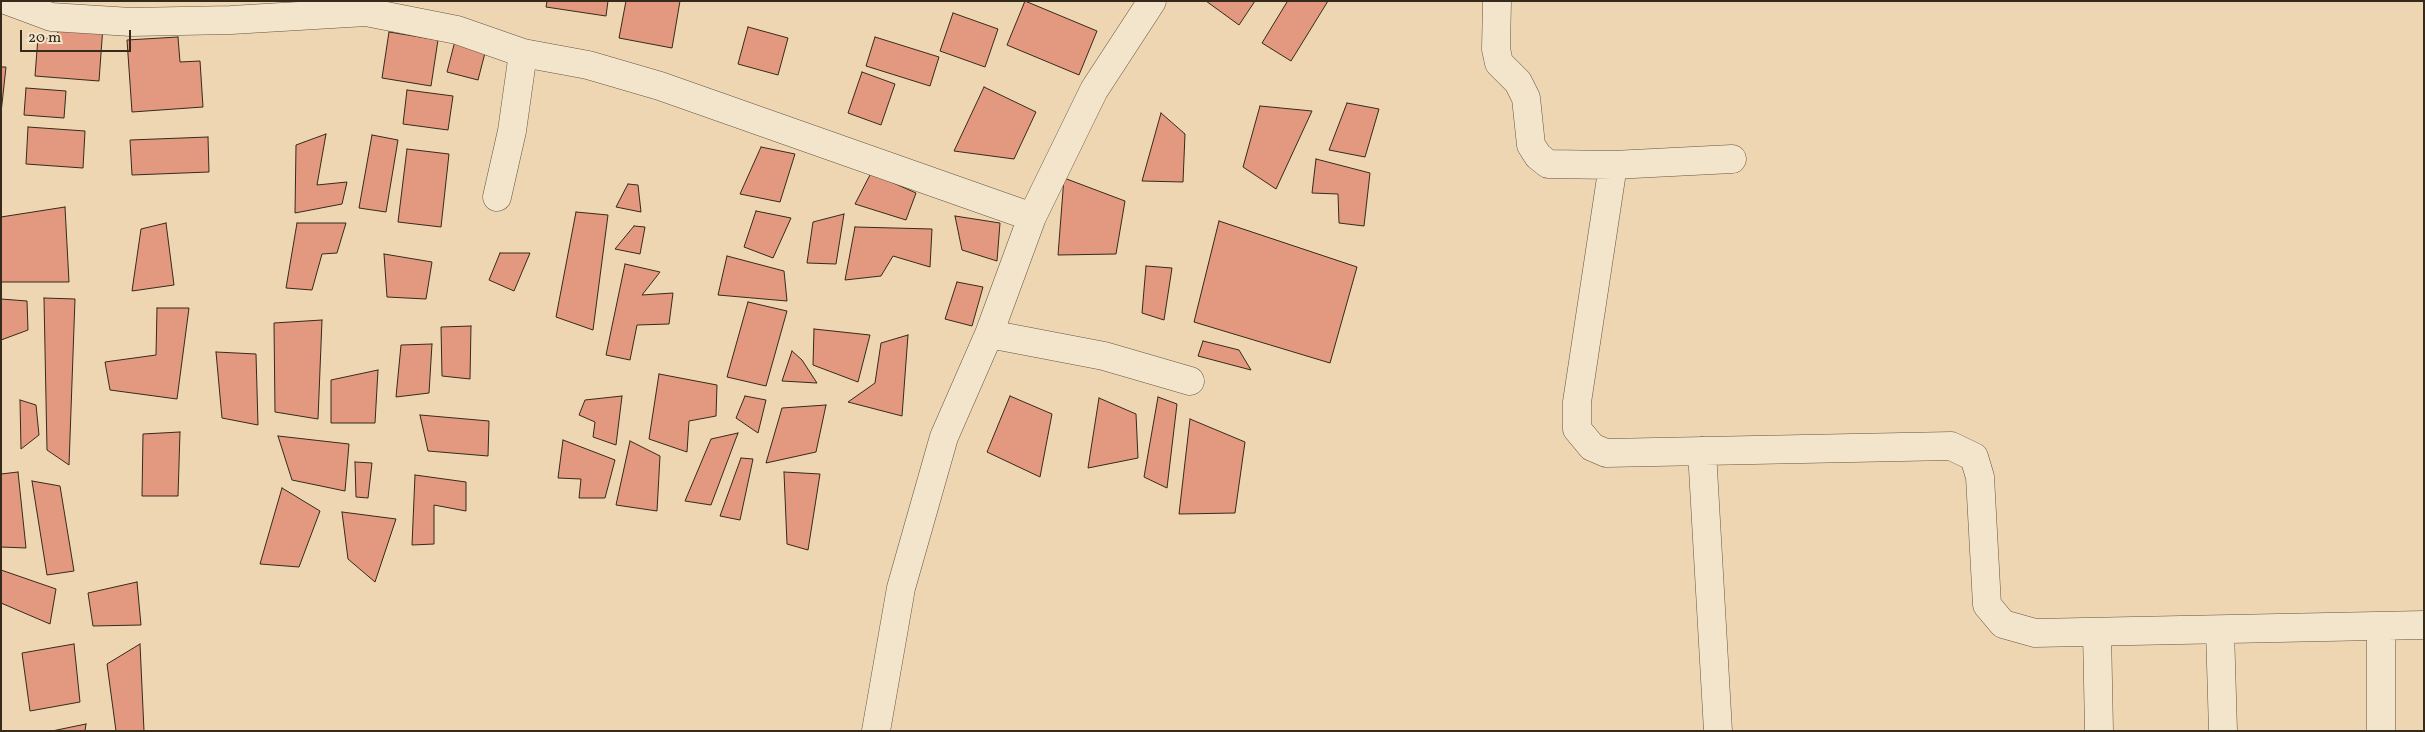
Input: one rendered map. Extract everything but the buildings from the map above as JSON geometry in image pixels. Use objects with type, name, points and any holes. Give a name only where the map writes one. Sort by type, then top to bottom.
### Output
[{"type":"street","points":[[8,1],[52,17],[131,22],[231,20],[366,12],[457,30],[523,53],[588,65],[660,86],[1032,217]]},
{"type":"street","points":[[876,731],[904,579],[944,437],[990,334],[1032,217],[1094,90],[1152,1]]},
{"type":"street","points":[[1497,1],[1496,49],[1499,63],[1518,82],[1526,98],[1532,145],[1538,156],[1548,164],[1613,165],[1732,159]]},
{"type":"street","points":[[497,197],[512,131],[523,53]]},
{"type":"street","points":[[1613,165],[1577,402],[1577,429],[1592,447],[1606,453],[1951,446],[1974,457],[1980,477],[1987,605],[2003,624],[2035,633],[2424,626]]},
{"type":"street","points":[[990,334],[1104,356],[1190,381]]},
{"type":"street","points":[[1702,451],[1718,731]]},
{"type":"street","points":[[2381,626],[2381,731]]},
{"type":"street","points":[[2220,630],[2223,731]]},
{"type":"street","points":[[2097,632],[2099,731]]}]
